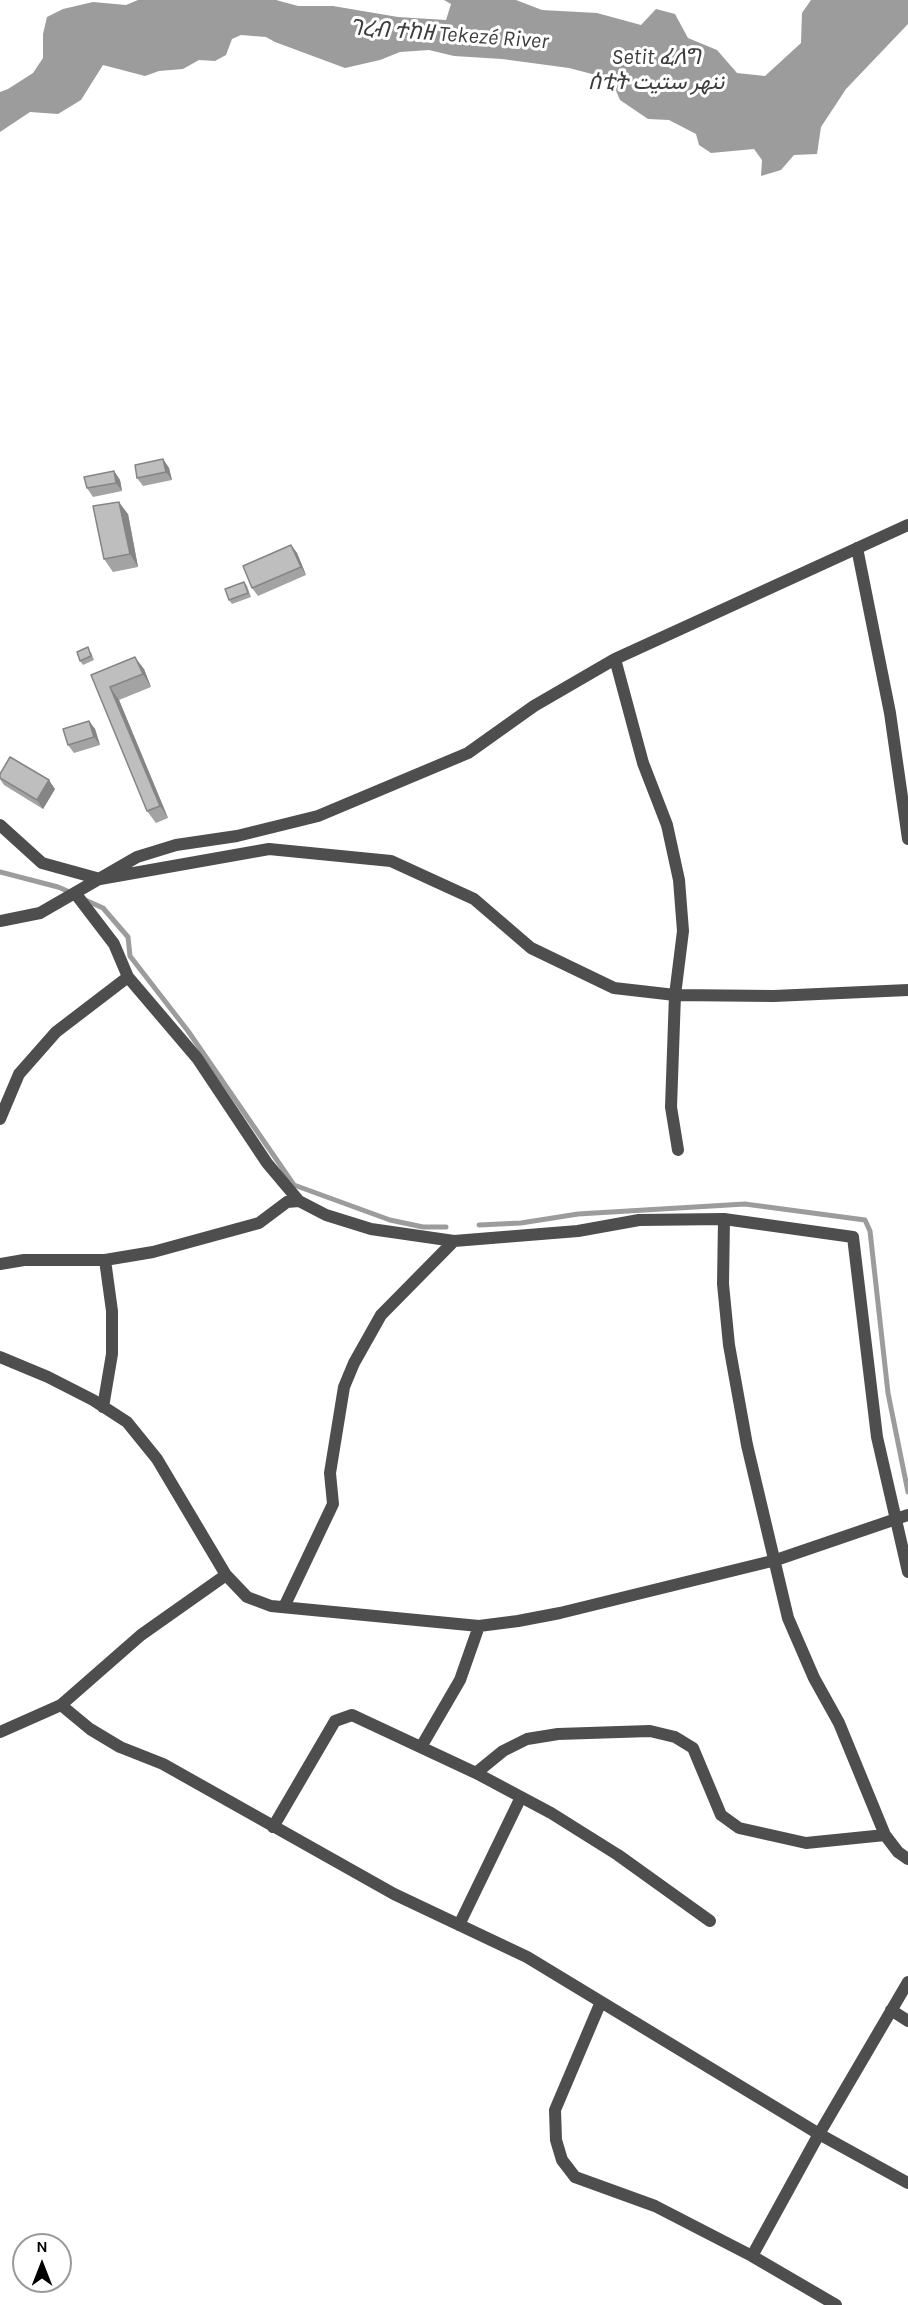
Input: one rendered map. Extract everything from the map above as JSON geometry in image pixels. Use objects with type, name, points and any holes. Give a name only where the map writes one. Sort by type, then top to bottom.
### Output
[{"type":"street","points":[[0,921],[40,913],[137,857],[176,845],[237,836],[318,816],[468,753],[534,706],[615,658],[908,525]]},
{"type":"street","points":[[857,548],[890,713],[908,839]]},
{"type":"street","points":[[615,658],[643,763],[667,825],[678,880],[683,931],[675,995],[670,1107],[678,1150]]},
{"type":"street","points":[[0,825],[42,863],[100,879],[269,849],[392,861],[474,899],[531,948],[614,988],[675,995],[774,996],[908,990]]},
{"type":"street","points":[[75,893],[114,944],[128,977],[197,1058],[267,1163],[299,1201],[326,1215],[370,1229],[454,1240],[578,1231],[639,1220],[724,1218],[853,1237],[877,1437],[902,1517],[908,1572]]},
{"type":"street","points":[[0,1119],[19,1074],[56,1032],[128,977]]},
{"type":"street","points":[[0,1264],[24,1260],[105,1260],[153,1252],[259,1223],[287,1202],[299,1201]]},
{"type":"street","points":[[724,1218],[723,1284],[729,1345],[747,1445],[789,1618],[813,1678],[839,1723],[885,1835],[908,1859]]},
{"type":"street","points":[[284,1607],[324,1529],[333,1504],[330,1473],[344,1387],[354,1364],[381,1315],[454,1240]]},
{"type":"street","points":[[103,1407],[111,1354],[112,1311],[105,1260]]},
{"type":"street","points":[[0,1357],[48,1377],[127,1422],[157,1459],[226,1575],[247,1597],[271,1606],[479,1626],[560,1613],[776,1560],[902,1517]]},
{"type":"street","points":[[0,1732],[61,1705],[141,1635],[226,1575]]},
{"type":"street","points":[[421,1747],[460,1680],[479,1626]]},
{"type":"street","points":[[61,1705],[90,1729],[120,1747],[163,1764],[394,1894],[527,1957],[600,2004],[819,2134],[908,2183]]},
{"type":"street","points":[[273,1827],[335,1721],[352,1715],[522,1797],[618,1855],[710,1921]]},
{"type":"street","points":[[476,1773],[503,1751],[527,1739],[558,1734],[650,1731],[675,1737],[693,1748],[721,1815],[739,1828],[806,1843],[885,1835]]},
{"type":"street","points":[[459,1924],[522,1797]]},
{"type":"street","points":[[752,2256],[819,2134],[908,1982]]},
{"type":"street","points":[[600,2004],[555,2110],[556,2140],[562,2160],[575,2177],[655,2206],[752,2256],[836,2305]]},
{"type":"street","points":[[891,2010],[908,2021]]},
{"type":"water","name":"Setit ፈለግ ሰቲት ننهر ستيت","points":[[138,0],[276,0],[298,6],[333,6],[398,17],[446,20],[451,4],[444,0],[516,0],[542,10],[597,13],[641,25],[656,9],[675,14],[688,38],[717,50],[737,73],[765,76],[801,43],[802,13],[811,0],[908,0],[908,24],[846,89],[821,127],[817,154],[794,155],[781,170],[761,176],[762,160],[754,149],[711,153],[699,145],[696,134],[669,120],[648,119],[620,100],[611,79],[569,68],[502,59],[454,56],[429,50],[400,52],[380,60],[345,68],[266,37],[241,35],[232,39],[226,55],[215,61],[199,60],[183,69],[159,71],[145,76],[103,65],[81,100],[58,114],[30,112],[0,132],[0,92],[33,73],[43,58],[43,34],[47,17],[63,9],[93,2],[126,5]]},
{"type":"building","points":[[163,459],[166,472],[137,478],[135,465]]},
{"type":"building","points":[[114,471],[116,483],[87,488],[84,477]]},
{"type":"building","points":[[119,502],[130,554],[104,559],[93,506]]},
{"type":"building","points":[[291,545],[301,567],[252,588],[243,566]]},
{"type":"building","points":[[244,582],[248,593],[229,600],[225,589]]},
{"type":"building","points":[[88,647],[91,656],[80,661],[77,652]]},
{"type":"building","points":[[135,657],[143,674],[110,687],[160,806],[147,811],[91,675]]},
{"type":"building","points":[[89,721],[94,737],[68,745],[63,729]]},
{"type":"building","points":[[10,757],[49,780],[37,800],[0,778]]},
{"type":"waterway","points":[[0,872],[58,887],[72,893]]},
{"type":"waterway","points":[[83,899],[103,908],[128,937],[130,956],[188,1031],[294,1185],[390,1220],[423,1227],[446,1227]]},
{"type":"waterway","points":[[479,1225],[521,1223],[578,1214],[745,1204],[865,1220],[870,1231],[888,1393],[908,1492]]},
{"type":"water label","name":"ገረብ ተከዘ Tekezé River","points":[[449,35]]}]
